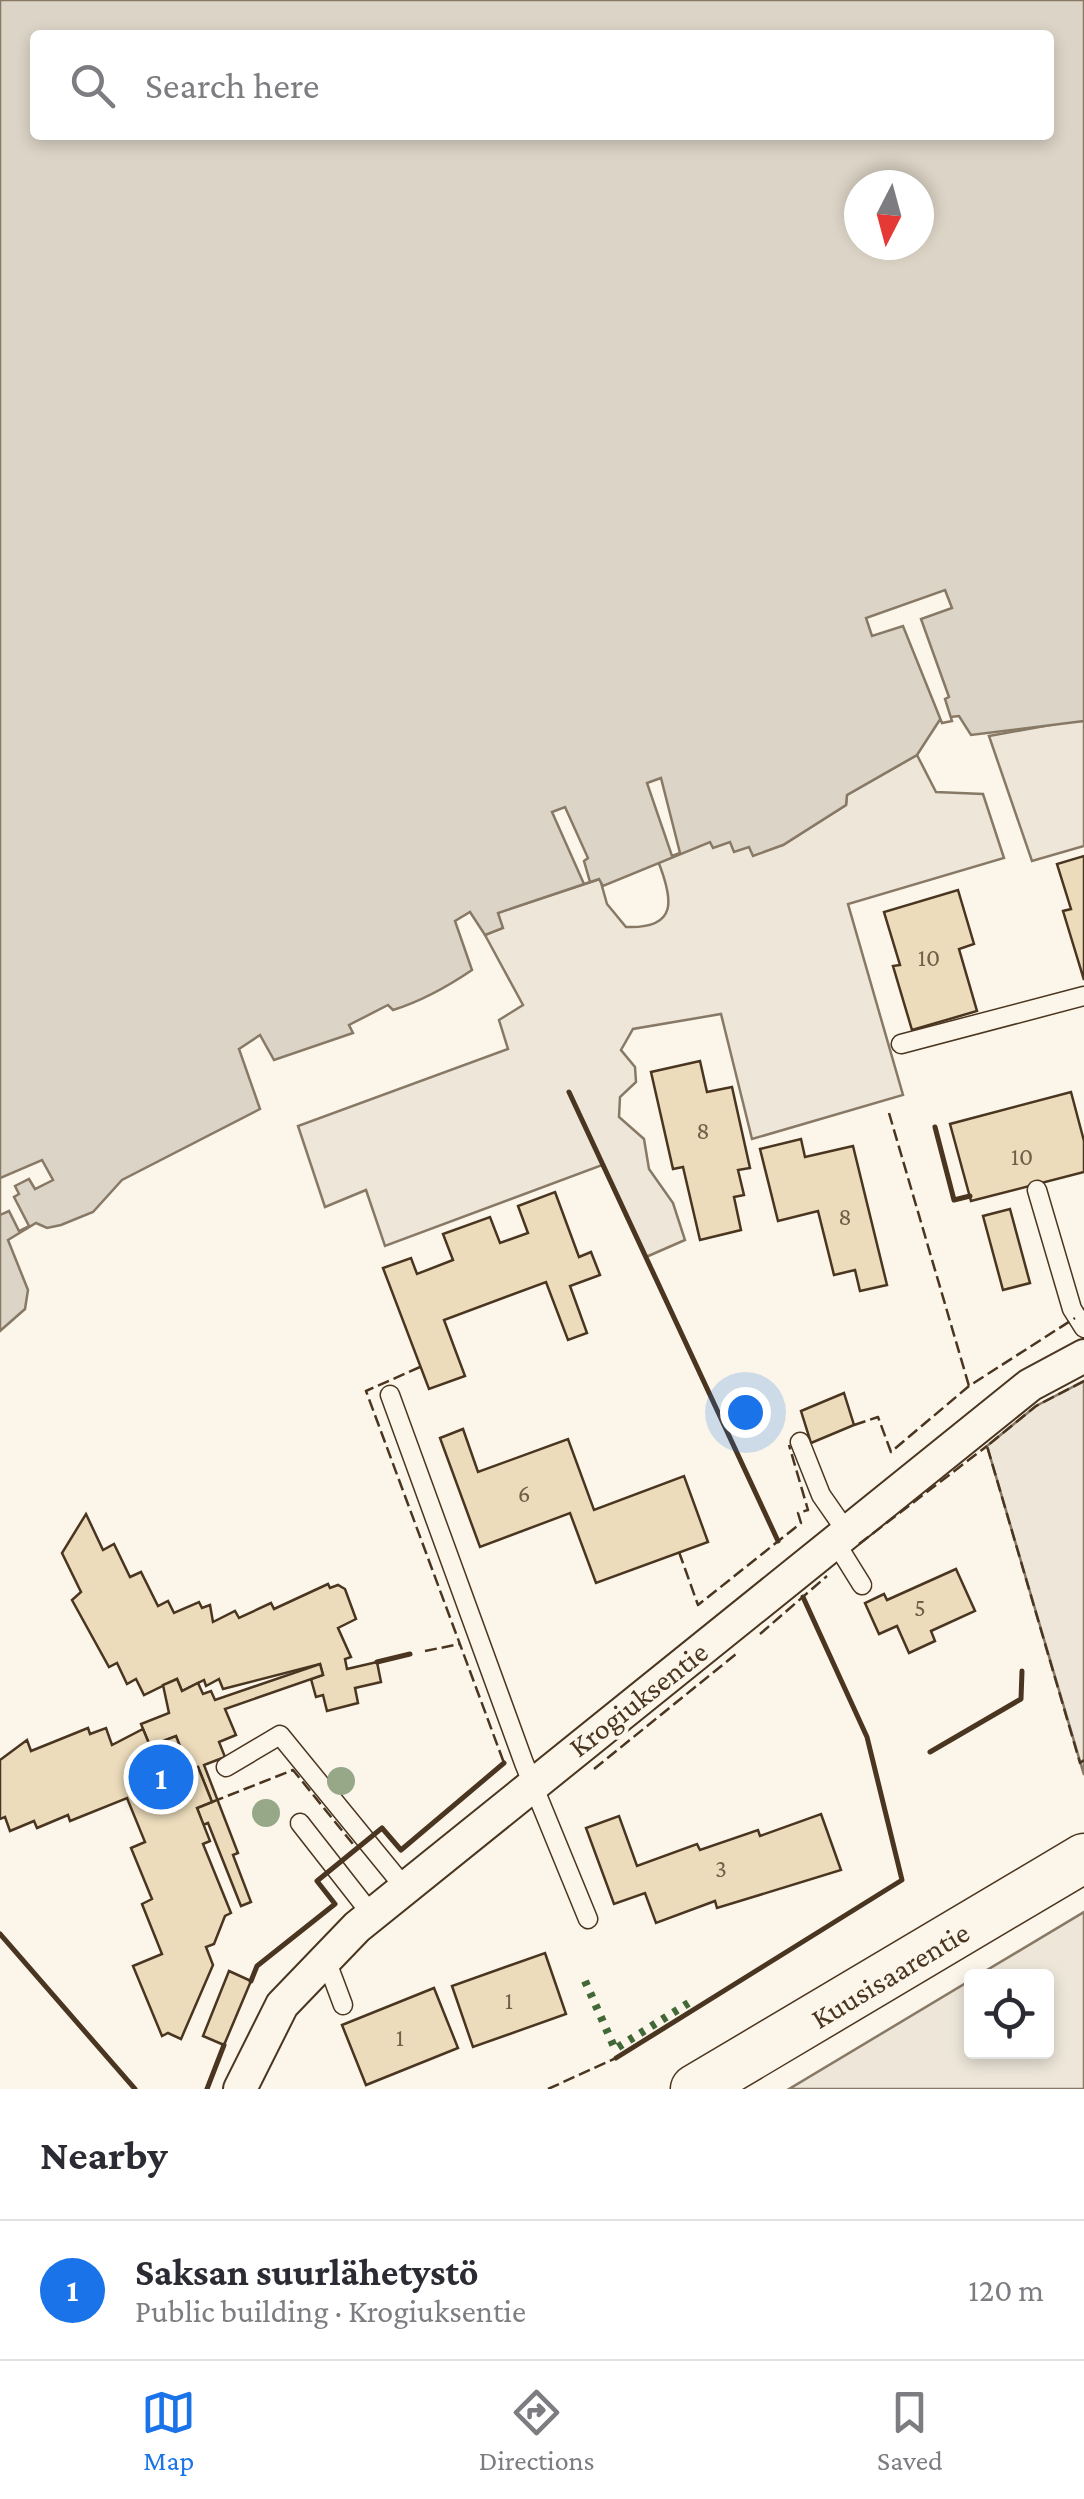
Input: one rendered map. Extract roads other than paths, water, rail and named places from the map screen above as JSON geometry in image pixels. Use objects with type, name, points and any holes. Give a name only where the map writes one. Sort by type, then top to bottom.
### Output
[{"type":"main road","name":"Kuusisaarentie","points":[[695,2089],[1084,1858]]},
{"type":"street","name":"Krogiuksentie","points":[[240,2089],[282,2005],[325,1957],[372,1915],[1030,1385],[1084,1356]]},
{"type":"lane","points":[[902,1044],[1084,996]]},
{"type":"lane","points":[[1038,1190],[1072,1308],[1084,1328]]},
{"type":"lane","points":[[390,1395],[532,1783],[588,1919]]},
{"type":"lane","points":[[800,1442],[862,1586]]},
{"type":"lane","points":[[226,1767],[280,1735],[406,1888]]},
{"type":"lane","points":[[300,1823],[372,1915]]},
{"type":"lane","points":[[325,1957],[343,2005]]},
{"type":"place","name":"Saksan suurlähetystö","points":[[161,1777]]}]
